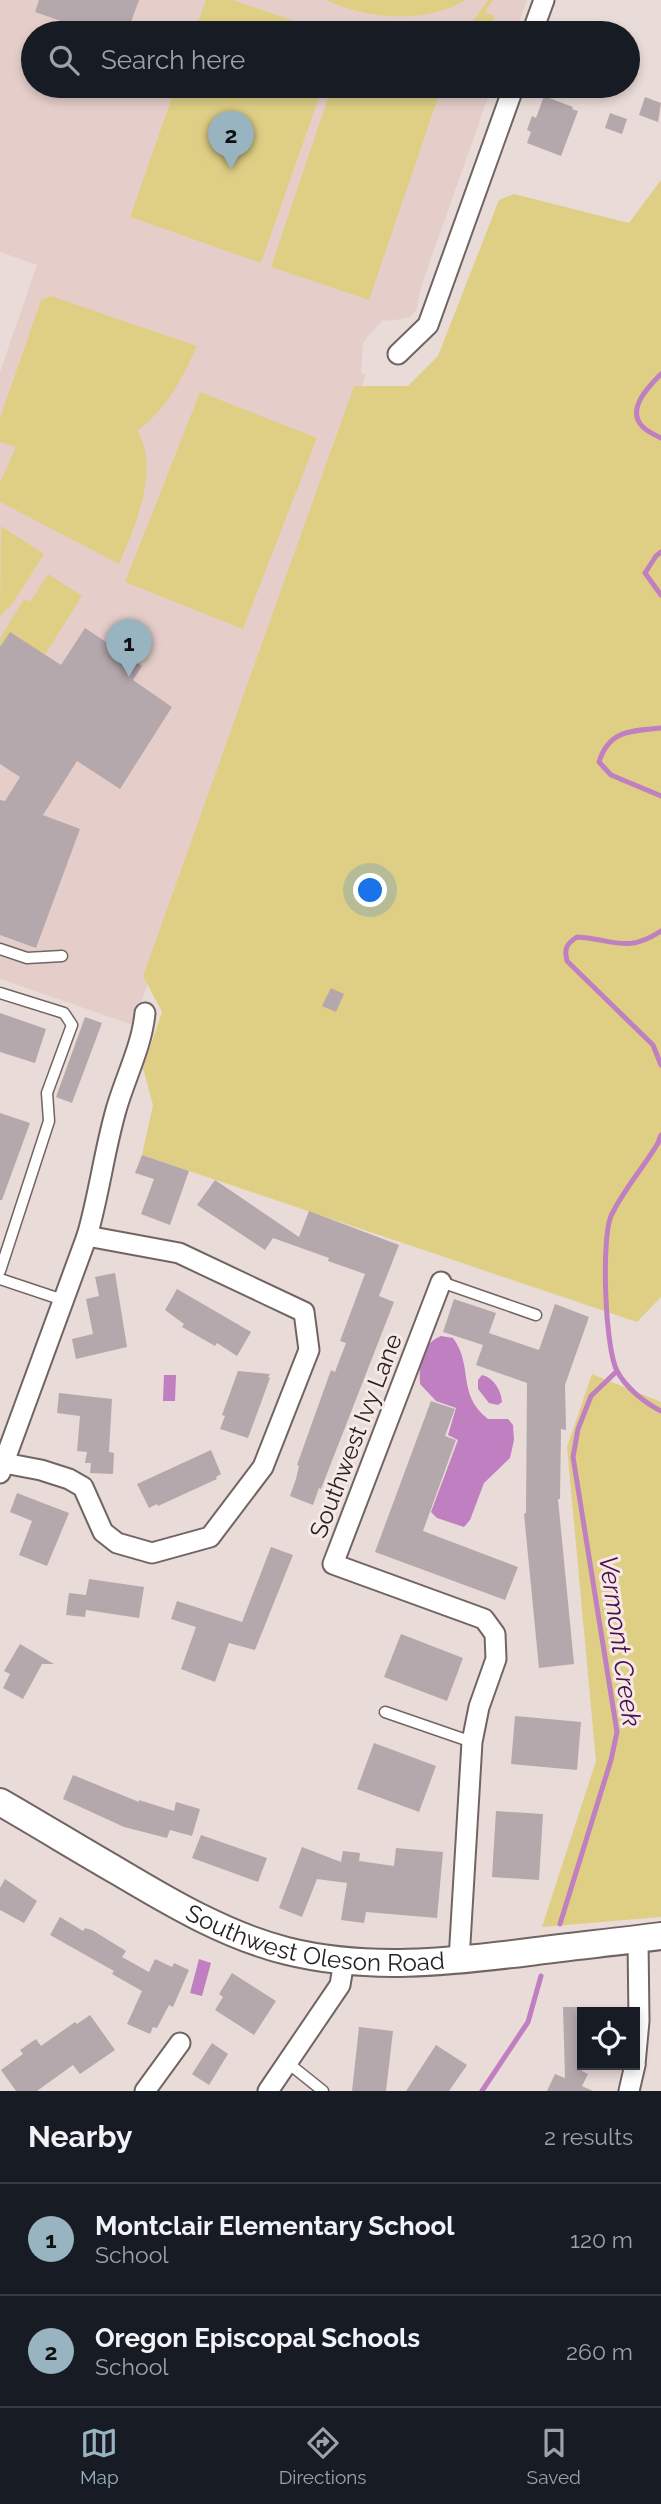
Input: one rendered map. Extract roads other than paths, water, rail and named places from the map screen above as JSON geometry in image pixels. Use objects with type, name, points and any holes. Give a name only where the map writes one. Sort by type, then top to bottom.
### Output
[{"type":"main road","name":"Southwest Oleson Road","points":[[0,1802],[159,1896],[233,1933],[284,1950],[344,1961],[405,1964],[650,1938]]},
{"type":"street","points":[[537,21],[544,0]]},
{"type":"street","points":[[398,354],[428,325],[510,98]]},
{"type":"street","points":[[87,1236],[179,1253],[304,1312],[309,1350],[263,1468],[210,1537],[152,1553],[117,1543],[103,1532],[82,1487],[69,1479],[41,1470],[2,1469],[87,1236],[98,1199],[116,1112],[140,1038],[145,1013]]},
{"type":"street","name":"Southwest Ivy Lane","points":[[441,1282],[333,1564],[484,1619],[495,1634],[496,1659],[479,1707],[472,1742],[459,1960]]},
{"type":"street","points":[[640,2013],[650,1938]]},
{"type":"street","points":[[268,2091],[340,1985],[344,1961]]},
{"type":"street","points":[[145,2091],[180,2043]]},
{"type":"street","points":[[629,2091],[634,2070]]},
{"type":"lane","points":[[0,949],[27,958],[62,956]]},
{"type":"lane","points":[[0,993],[64,1013],[72,1025],[47,1093],[49,1121],[0,1271]]},
{"type":"lane","points":[[0,1279],[63,1300]]},
{"type":"lane","points":[[441,1282],[536,1315]]},
{"type":"lane","points":[[385,1712],[472,1742]]},
{"type":"lane","points":[[288,2063],[323,2091]]},
{"type":"waterway","points":[[661,374],[641,398],[637,412],[644,428],[661,438]]},
{"type":"waterway","points":[[661,552],[645,573],[661,595]]},
{"type":"waterway","points":[[661,728],[622,734],[603,751],[599,762],[611,775],[661,796]]},
{"type":"waterway","points":[[661,931],[629,944],[577,937],[568,945],[566,953],[567,961],[653,1045],[661,1065]]},
{"type":"waterway","points":[[661,1135],[611,1216],[605,1270],[607,1318],[617,1371],[636,1394],[661,1411]]},
{"type":"waterway","name":"Vermont Creek","points":[[560,1924],[611,1760],[617,1732],[573,1457],[578,1429],[591,1396],[617,1371]]},
{"type":"waterway","name":"Vermont Creek","points":[[482,2091],[528,2022],[541,1976]]},
{"type":"place","name":"Oregon Episcopal Schools","points":[[231,169]]},
{"type":"place","name":"Montclair Elementary School","points":[[129,677]]}]
